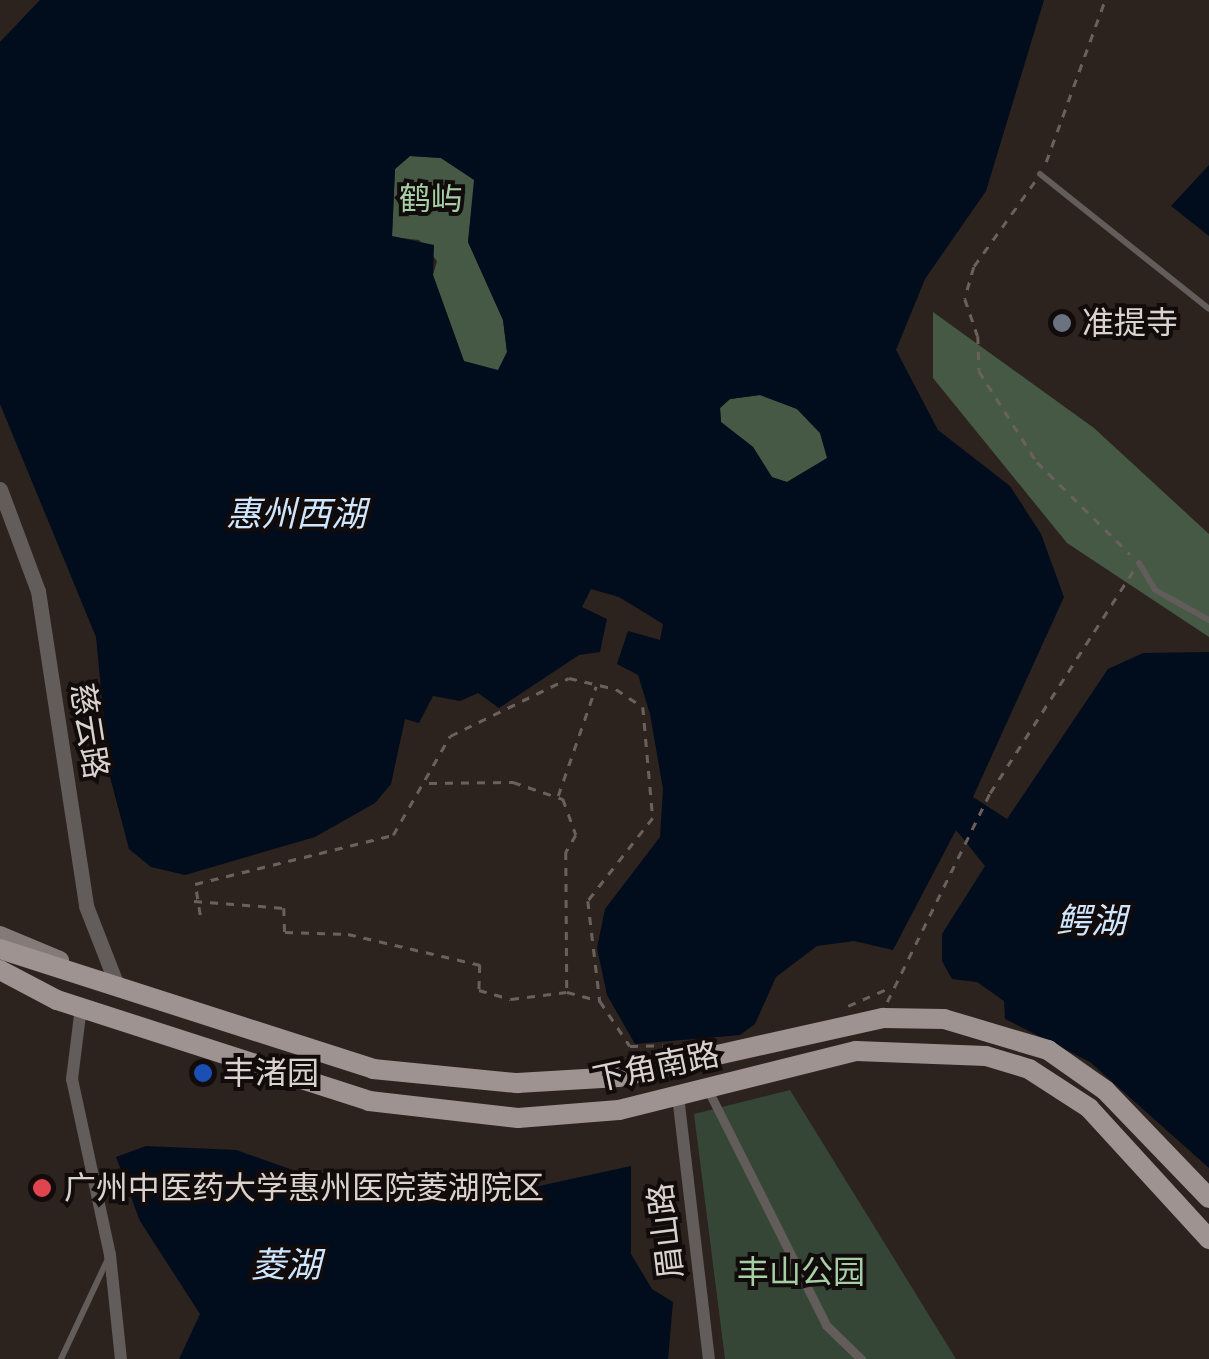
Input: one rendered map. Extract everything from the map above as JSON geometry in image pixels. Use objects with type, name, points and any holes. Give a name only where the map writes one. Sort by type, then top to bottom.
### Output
[{"type":"main road","name":"下角南路","points":[[0,935],[116,982]]},
{"type":"main road","name":"下角南路","points":[[0,948],[116,982],[372,1069],[517,1084],[619,1077],[882,1018],[944,1019],[1048,1050],[1106,1090],[1209,1198]]},
{"type":"main road","name":"下角南路","points":[[0,970],[57,1000]]},
{"type":"main road","name":"下角南路","points":[[0,983],[370,1101],[518,1118],[678,1096],[856,1051],[986,1056],[1029,1069],[1090,1108],[1209,1239]]},
{"type":"street","name":"慈云路","points":[[0,488],[38,591],[86,906],[116,982]]},
{"type":"street","points":[[80,1007],[72,1079],[110,1256],[121,1359]]},
{"type":"street","points":[[707,1088],[826,1325],[860,1359]]},
{"type":"street","name":"眉山路","points":[[678,1096],[709,1359]]},
{"type":"lane","points":[[1040,174],[1209,309]]},
{"type":"lane","points":[[1139,563],[1155,590],[1209,620]]},
{"type":"lane","points":[[61,1359],[110,1256]]},
{"type":"path","points":[[882,1018],[892,986],[990,793],[1139,563],[1037,462],[979,371],[978,336],[965,300],[974,267],[1040,174],[1105,0]]},
{"type":"path","points":[[200,915],[194,901],[195,884],[393,834],[428,783],[450,736],[569,678],[596,685],[643,707],[653,818],[588,901],[600,1001],[630,1046],[681,1044]]},
{"type":"path","points":[[558,798],[596,685]]},
{"type":"path","points":[[428,783],[513,782],[558,798],[576,835],[566,852],[568,992]]},
{"type":"path","points":[[194,901],[284,908],[286,932],[348,934],[480,965],[479,990],[511,999],[568,992],[600,1001]]},
{"type":"path","points":[[844,1008],[892,986]]},
{"type":"green space","name":"鹤屿","points":[[410,156],[441,158],[475,180],[468,242],[503,320],[507,352],[498,371],[464,362],[433,275],[437,261],[419,240],[392,237],[395,169]]},
{"type":"green space","points":[[933,312],[1094,428],[1209,534],[1209,637],[1067,543],[933,378]]},
{"type":"green space","points":[[760,395],[797,409],[820,433],[828,458],[787,482],[772,478],[753,447],[721,422],[720,408],[730,399]]},
{"type":"green space","name":"丰山公园","points":[[790,1090],[956,1359],[725,1359],[694,1114]]},
{"type":"water","name":"惠州西湖","points":[[40,0],[1044,0],[986,191],[925,279],[896,350],[938,430],[1010,486],[1041,534],[1064,597],[973,797],[1007,819],[1108,669],[1143,653],[1209,652],[1209,1168],[1090,1062],[1005,1019],[1004,1001],[977,982],[952,979],[942,961],[942,934],[985,866],[956,830],[893,950],[854,941],[817,946],[776,977],[755,1024],[740,1035],[635,1044],[607,995],[597,948],[605,909],[660,837],[663,789],[650,714],[638,675],[617,664],[628,631],[660,640],[663,624],[619,597],[591,589],[582,607],[607,619],[600,652],[579,655],[499,708],[478,693],[460,701],[433,696],[419,723],[405,719],[391,784],[375,803],[315,837],[185,875],[151,867],[129,849],[109,773],[96,637],[0,404],[0,42]],"holes":[[[410,156],[441,158],[474,180],[468,242],[503,320],[507,352],[498,370],[464,361],[433,275],[434,245],[392,236],[395,169]],[[760,395],[797,409],[820,433],[827,458],[787,482],[772,477],[753,447],[721,422],[720,408],[730,399]]]},
{"type":"water","points":[[1209,165],[1209,236],[1171,206]]},
{"type":"water","name":"菱湖","points":[[146,1146],[236,1150],[304,1174],[371,1170],[479,1199],[631,1166],[631,1254],[652,1289],[673,1302],[668,1359],[179,1359],[200,1314],[140,1221],[116,1157]]},
{"type":"place","name":"准提寺","points":[[1062,323]]},
{"type":"place","name":"丰渚园","points":[[203,1073]]},
{"type":"place","name":"广州中医药大学惠州医院菱湖院区","points":[[42,1188]]},
{"type":"water label","name":"鳄湖","points":[[1091,921]]}]
